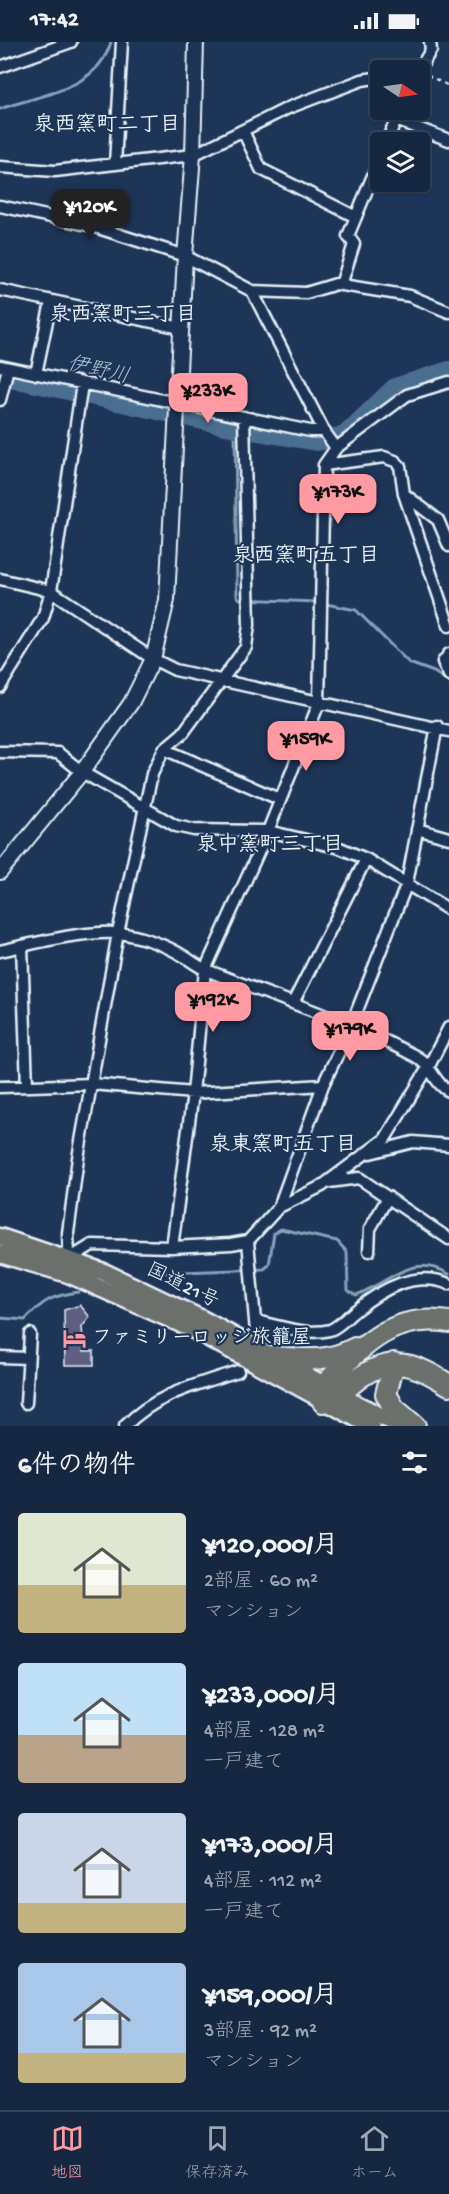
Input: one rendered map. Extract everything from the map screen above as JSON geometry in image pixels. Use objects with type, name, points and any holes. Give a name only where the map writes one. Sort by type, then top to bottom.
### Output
[{"type":"highway","name":"国道21号","points":[[0,1237],[104,1272],[202,1319],[329,1394],[372,1426]]},
{"type":"highway","name":"国道21号","points":[[0,1254],[68,1274],[401,1426]]},
{"type":"highway","points":[[267,1356],[312,1360],[336,1358],[395,1327],[414,1321],[449,1322]]},
{"type":"highway","points":[[329,1394],[371,1339]]},
{"type":"highway","points":[[329,1394],[394,1363],[406,1363],[449,1385]]},
{"type":"highway","points":[[394,1363],[386,1394],[394,1408],[415,1426]]},
{"type":"street","points":[[0,67],[71,42]]},
{"type":"street","points":[[115,164],[122,42]]},
{"type":"street","points":[[0,869],[82,772],[131,703],[153,659],[170,582],[181,328],[193,155],[196,42]]},
{"type":"street","points":[[425,60],[431,50],[430,42]]},
{"type":"street","points":[[0,167],[56,171],[193,155],[288,108],[370,79]]},
{"type":"street","points":[[391,132],[396,120],[449,140]]},
{"type":"street","points":[[243,131],[261,169],[356,217]]},
{"type":"street","points":[[341,285],[354,244],[348,236],[370,183]]},
{"type":"street","points":[[0,206],[92,226],[185,256],[252,291],[306,293],[341,285],[410,296],[449,312]]},
{"type":"street","points":[[0,290],[181,328]]},
{"type":"street","points":[[252,291],[324,431],[336,448]]},
{"type":"street","points":[[36,374],[51,302]]},
{"type":"street","points":[[0,400],[4,367],[310,431],[324,431]]},
{"type":"street","points":[[172,1247],[193,1093],[205,970],[268,831],[279,799],[320,703],[324,465],[336,448],[407,395],[449,382]]},
{"type":"street","points":[[0,687],[43,618],[51,591],[82,384]]},
{"type":"street","points":[[244,417],[248,607],[246,647],[183,733],[164,749],[152,774],[118,933],[78,1158],[68,1233],[69,1259],[92,1245],[172,1247],[231,1244],[248,1240],[279,1207],[326,1183],[385,1138],[432,1061],[449,1027]]},
{"type":"street","points":[[324,465],[384,457],[395,461],[400,466],[404,494],[449,626]]},
{"type":"street","points":[[404,494],[438,520],[449,546]]},
{"type":"street","points":[[0,579],[51,591],[153,659],[175,670],[221,682],[436,726],[449,731]]},
{"type":"street","points":[[449,654],[443,662],[449,675]]},
{"type":"street","points":[[279,1207],[323,1086],[351,1026],[407,883],[436,726]]},
{"type":"street","points":[[164,749],[279,799]]},
{"type":"street","points":[[0,752],[58,753],[82,772],[176,826],[194,830],[268,831],[340,848],[366,859],[449,910]]},
{"type":"street","points":[[417,829],[449,838]]},
{"type":"street","points":[[293,1003],[366,859]]},
{"type":"street","points":[[0,951],[88,934],[118,933],[153,942],[183,956],[205,970],[351,1026],[417,1057],[432,1061],[449,1053]]},
{"type":"street","points":[[22,946],[27,1086]]},
{"type":"street","points":[[432,1061],[443,1089],[449,1091]]},
{"type":"street","points":[[0,1087],[92,1084],[193,1093],[323,1086]]},
{"type":"street","points":[[368,1153],[413,1142],[449,1145]]},
{"type":"street","points":[[326,1183],[359,1178],[449,1239]]},
{"type":"street","points":[[369,1251],[370,1229],[388,1197]]},
{"type":"street","points":[[248,1240],[256,1327],[307,1332],[332,1329],[362,1305],[394,1285],[436,1278],[449,1284]]},
{"type":"street","points":[[26,1403],[30,1334]]},
{"type":"street","points":[[0,1357],[28,1358]]},
{"type":"street","points":[[125,1426],[141,1409],[163,1397],[238,1371]]},
{"type":"path","points":[[430,76],[449,86]]},
{"type":"building","name":"ファミリーロッジ旅籠屋","points":[[80,1305],[90,1317],[82,1327],[84,1351],[94,1351],[94,1365],[65,1365],[64,1310]]},
{"type":"waterway","points":[[0,109],[50,94],[81,80],[94,71],[104,58],[111,42]]},
{"type":"waterway","name":"伊野川","points":[[0,375],[235,427],[317,441],[345,436],[395,388],[449,371]]},
{"type":"waterway","points":[[235,427],[237,596],[240,599],[316,602],[356,610],[409,663],[434,672],[449,682]]},
{"type":"waterway","points":[[154,1273],[264,1269],[269,1265],[274,1233],[281,1229],[337,1241],[347,1252],[348,1290],[356,1295],[401,1271],[412,1268],[424,1266],[449,1274]]},
{"type":"waterway","points":[[0,1318],[25,1320],[48,1300],[78,1292]]},
{"type":"place","name":"ファミリーロッジ旅籠屋","points":[[74,1339]]},
{"type":"district","name":"泉西窯町二丁目","points":[[107,126]]},
{"type":"district","name":"泉西窯町三丁目","points":[[123,316]]},
{"type":"district","name":"泉西窯町五丁目","points":[[306,557]]},
{"type":"district","name":"泉中窯町三丁目","points":[[270,846]]},
{"type":"district","name":"泉東窯町五丁目","points":[[283,1146]]}]
